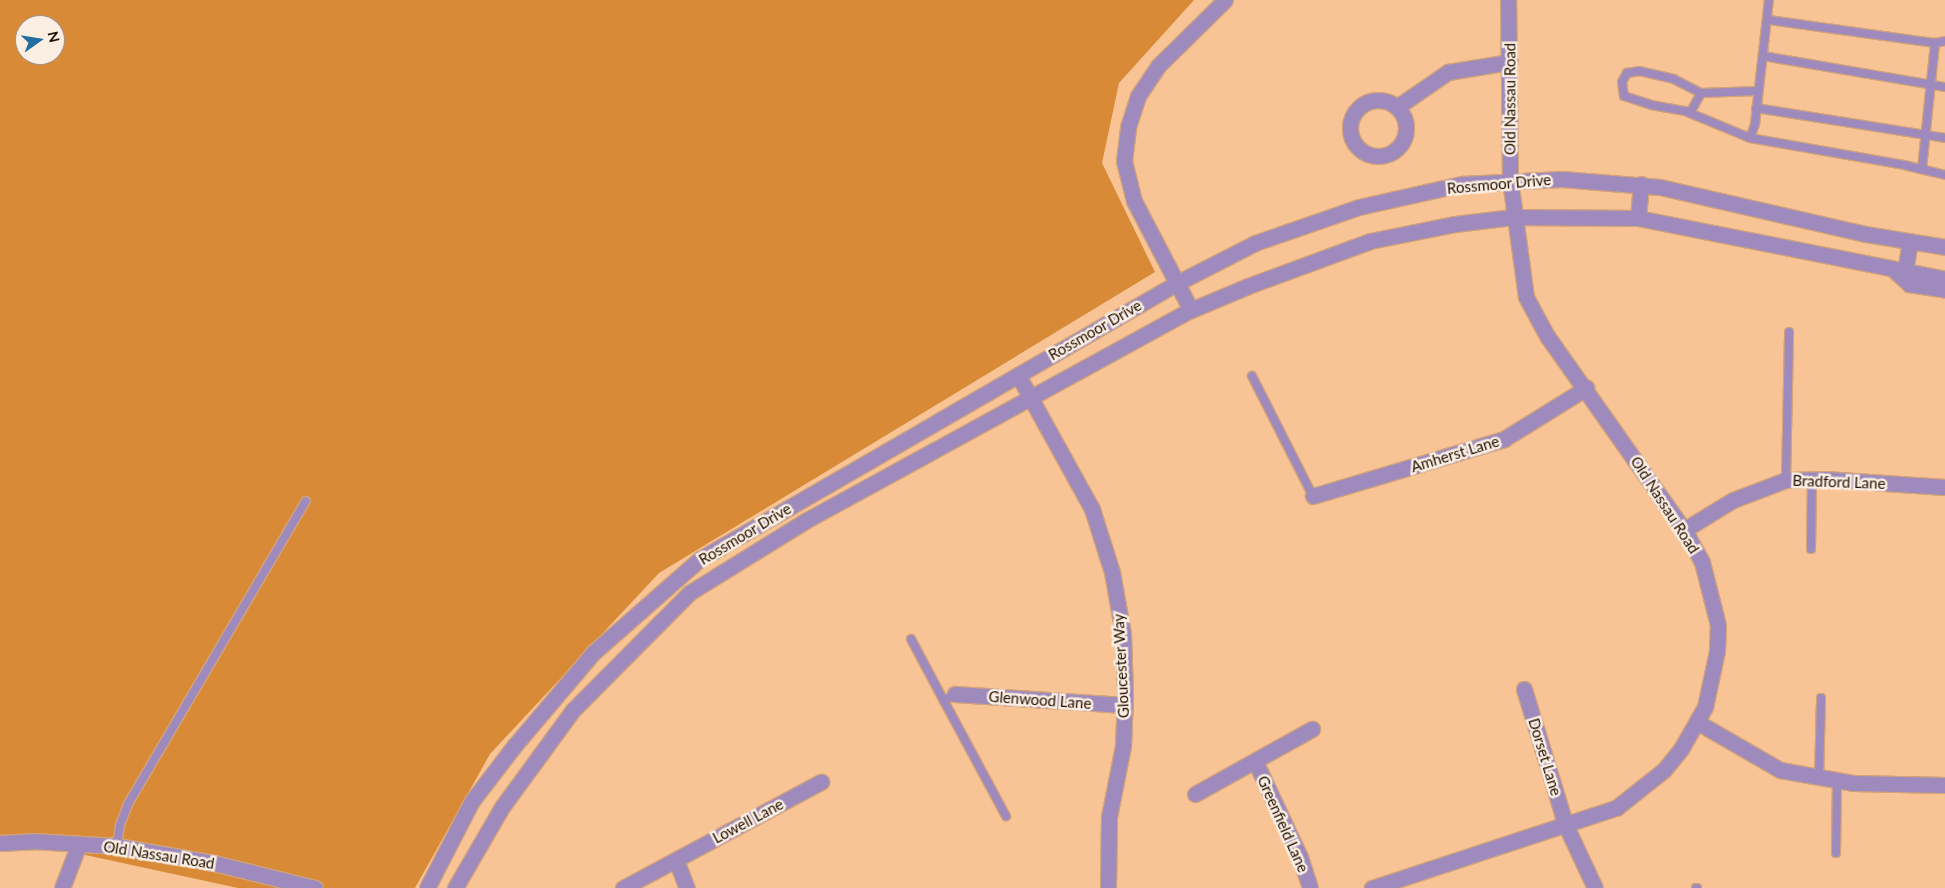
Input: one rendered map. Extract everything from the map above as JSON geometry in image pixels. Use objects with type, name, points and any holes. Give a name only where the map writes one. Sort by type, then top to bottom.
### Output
[{"type":"street","points":[[1191,310],[1134,201],[1124,161],[1128,127],[1138,96],[1158,66],[1225,0]]},
{"type":"street","name":"Old Nassau Road","points":[[1372,888],[1566,826],[1616,808],[1642,788],[1681,749],[1697,722],[1711,689],[1718,625],[1702,562],[1684,530],[1586,388],[1547,336],[1526,297],[1513,217],[1510,180],[1508,0]]},
{"type":"street","points":[[1397,107],[1448,72],[1510,62]]},
{"type":"street","name":"Rossmoor Drive","points":[[427,888],[472,801],[515,745],[594,652],[700,559],[1177,283],[1255,243],[1359,207],[1462,184],[1510,180],[1611,180],[1731,200],[1866,234],[1945,247]]},
{"type":"street","points":[[1638,218],[1641,184]]},
{"type":"street","name":"Rossmoor Drive","points":[[455,888],[502,807],[573,710],[689,593],[805,520],[1032,399],[1191,310],[1370,241],[1455,224],[1513,217],[1638,218],[1945,279]]},
{"type":"street","points":[[1910,241],[1899,270],[1909,284],[1945,290]]},
{"type":"street","name":"Gloucester Way","points":[[1018,375],[1092,509],[1112,572],[1123,634],[1125,705],[1123,746],[1109,817],[1108,888]]},
{"type":"street","name":"Amherst Lane","points":[[1313,496],[1504,439],[1586,388]]},
{"type":"street","name":"Bradford Lane","points":[[1684,530],[1733,500],[1786,480],[1812,479],[1945,488]]},
{"type":"street","name":"Dorset Lane","points":[[1524,689],[1566,826],[1595,888]]},
{"type":"street","name":"Glenwood Lane","points":[[949,697],[1125,705]]},
{"type":"street","points":[[1697,722],[1780,770],[1854,784],[1945,785]]},
{"type":"street","name":"Greenfield Lane","points":[[1195,794],[1312,729]]},
{"type":"street","name":"Greenfield Lane","points":[[1255,761],[1300,857],[1310,888]]},
{"type":"street","name":"Lowell Lane","points":[[623,888],[821,782]]},
{"type":"street","name":"Old Nassau Road","points":[[0,843],[118,846],[214,863],[315,888]]},
{"type":"street","points":[[62,888],[78,844]]},
{"type":"street","points":[[676,860],[686,888]]},
{"type":"lane","points":[[1750,138],[1769,20],[1769,0]]},
{"type":"lane","points":[[1769,20],[1935,43],[1945,41]]},
{"type":"lane","points":[[1922,168],[1935,43]]},
{"type":"lane","points":[[1763,56],[1945,87]]},
{"type":"lane","points":[[1758,91],[1701,94],[1674,79],[1640,71],[1627,73],[1622,82],[1624,96],[1652,106],[1690,113],[1750,138],[1922,168],[1945,175]]},
{"type":"lane","points":[[1690,113],[1701,94]]},
{"type":"lane","points":[[1756,108],[1945,138]]},
{"type":"lane","points":[[1786,480],[1789,332]]},
{"type":"lane","points":[[1252,376],[1313,496]]},
{"type":"lane","points":[[1811,549],[1812,479]]},
{"type":"lane","points":[[118,846],[120,824],[128,804],[306,502]]},
{"type":"lane","points":[[911,639],[949,697],[1006,816]]},
{"type":"lane","points":[[1819,777],[1822,698]]},
{"type":"lane","points":[[1836,853],[1837,780]]},
{"type":"shaded area","points":[[0,0],[1194,0],[1119,83],[1102,163],[1155,272],[659,573],[490,754],[415,888],[238,888],[30,843],[0,846]]}]
